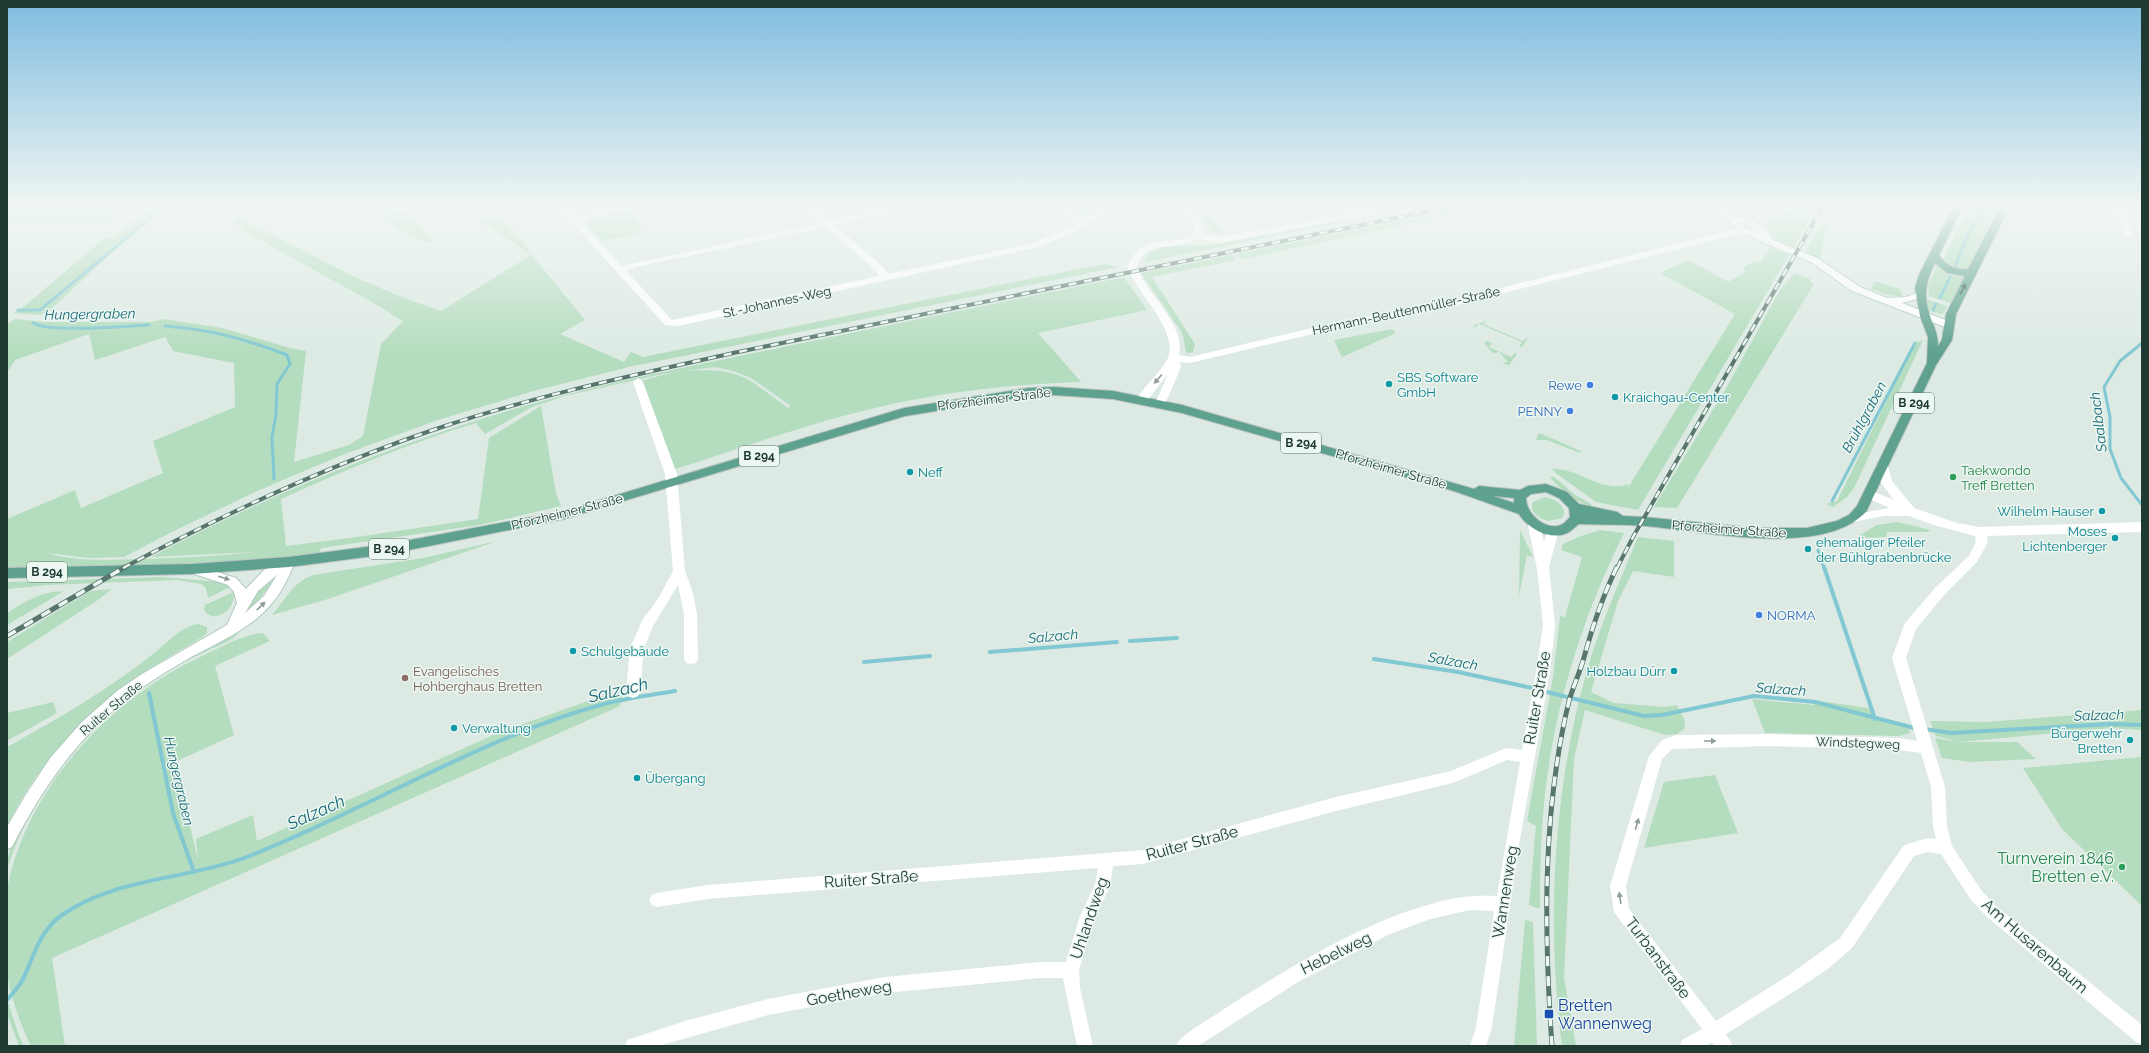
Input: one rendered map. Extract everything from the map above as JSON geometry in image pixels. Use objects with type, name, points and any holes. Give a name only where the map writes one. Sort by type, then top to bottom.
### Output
[{"type":"main road","points":[[1934,255],[1938,262],[1952,271],[1966,273],[1973,271]]},
{"type":"main road","name":"B 294","points":[[1932,365],[1933,337],[1925,316],[1920,295],[1924,274],[1934,255]]},
{"type":"main road","name":"B 294","points":[[1869,494],[1932,365],[1947,340],[1951,314],[1981,255]]},
{"type":"main road","name":"Pforzheimer Straße","points":[[289,562],[461,536],[564,515],[881,418],[931,407],[1029,392],[1054,391],[1113,395],[1142,399],[1457,488],[1520,510]]},
{"type":"main road","name":"Pforzheimer Straße","points":[[1457,488],[1522,495]]},
{"type":"main road","name":"B 294","points":[[1522,495],[1534,489],[1552,490],[1566,497],[1576,514]]},
{"type":"main road","name":"Pforzheimer Straße","points":[[1576,514],[1616,522],[1627,520],[1753,533],[1807,533],[1823,531],[1853,518],[1862,509],[1869,494]]},
{"type":"main road","points":[[1520,510],[1519,502],[1522,495]]},
{"type":"main road","name":"B 294","points":[[1520,510],[1525,518],[1534,525]]},
{"type":"main road","points":[[1534,525],[1553,530],[1568,528],[1576,514]]},
{"type":"main road","name":"B 294","points":[[7,573],[192,569],[289,562]]},
{"type":"street","points":[[607,255],[620,270],[688,255]]},
{"type":"street","points":[[864,255],[880,269],[885,278]]},
{"type":"street","name":"St.-Johannes-Weg","points":[[620,270],[669,323],[678,323],[987,255]]},
{"type":"street","points":[[1138,255],[1132,267],[1138,281],[1173,331],[1176,349],[1173,358],[1162,376],[1142,399]]},
{"type":"street","name":"Hermann-Beuttenmüller-Straße","points":[[1173,358],[1190,360],[1338,325],[1429,308],[1636,255]]},
{"type":"street","points":[[1802,255],[1814,260],[1829,269],[1847,284],[1881,300],[1949,325]]},
{"type":"street","points":[[1881,300],[1907,300],[1920,295]]},
{"type":"street","points":[[1160,404],[1176,367],[1173,358]]},
{"type":"street","points":[[638,382],[671,474],[679,571],[688,590],[692,620],[691,658]]},
{"type":"street","points":[[1882,466],[1887,483],[1913,512]]},
{"type":"street","name":"Pforzheimer Straße","points":[[1869,494],[1957,528],[1980,532],[2140,528]]},
{"type":"street","name":"Pforzheimer Straße","points":[[1853,518],[1884,512],[1913,512]]},
{"type":"street","name":"Ruiter Straße","points":[[657,900],[708,892],[1143,857],[1336,804],[1452,777],[1506,754],[1527,757],[1543,672],[1549,625],[1543,569],[1534,525]]},
{"type":"street","name":"Ruiter Straße","points":[[1543,569],[1553,530]]},
{"type":"street","points":[[1925,742],[1900,658],[1910,627],[1940,591],[1973,559],[1982,542],[1980,532]]},
{"type":"street","points":[[233,627],[243,602],[258,580],[270,571],[289,562]]},
{"type":"street","name":"Ruiter Straße","points":[[7,842],[21,813],[44,776],[92,720],[122,695],[162,667],[208,643],[247,619],[265,603],[277,587],[289,562]]},
{"type":"street","points":[[192,569],[232,581],[240,590],[243,602]]},
{"type":"street","points":[[633,692],[636,648],[648,623],[662,603],[679,571]]},
{"type":"street","name":"Windstegweg","points":[[1625,861],[1656,756],[1667,744],[1677,741],[1767,740],[1899,744],[1925,742]]},
{"type":"street","name":"Am Husarenbaum","points":[[1925,742],[1938,787],[1940,826],[1945,848],[1976,895],[1991,911],[2142,1036]]},
{"type":"street","name":"Wannenweg","points":[[1478,1046],[1484,1027],[1502,904],[1527,757]]},
{"type":"street","points":[[1688,1046],[1714,1032],[1795,981],[1823,962],[1846,943],[1909,850],[1928,845],[1945,848]]},
{"type":"street","name":"Uhlandweg","points":[[1085,1046],[1072,988],[1071,970],[1088,916],[1102,886],[1107,860]]},
{"type":"street","name":"Turbanstraße","points":[[1625,861],[1618,886],[1622,912],[1725,1046]]},
{"type":"street","name":"Hebelweg","points":[[1184,1046],[1225,1017],[1297,972],[1392,926],[1415,916],[1473,901],[1492,901],[1502,904]]},
{"type":"street","name":"Goetheweg","points":[[633,1046],[685,1029],[768,1007],[885,986],[1040,970],[1071,970]]},
{"type":"street","name":"Wannenweg","points":[[1484,1027],[1486,1046]]},
{"type":"green space","points":[[85,255],[109,255],[48,312],[40,315],[14,313],[17,309],[21,309]]},
{"type":"green space","points":[[288,255],[312,255],[357,278],[404,298],[441,311],[532,255],[585,320],[560,334],[624,362],[631,352],[643,357],[1104,264],[1118,267],[629,367],[537,390],[438,420],[342,455],[255,492],[124,557],[89,558],[47,553],[70,558],[104,560],[227,555],[256,552],[151,557],[197,533],[292,489],[390,450],[489,417],[539,402],[601,386],[694,365],[1124,277],[1147,310],[1038,333],[1081,382],[1003,387],[952,393],[901,402],[824,421],[672,470],[642,381],[681,372],[709,370],[735,374],[747,379],[763,389],[788,408],[791,406],[751,378],[733,371],[715,367],[658,375],[564,396],[530,408],[485,434],[476,423],[451,431],[377,458],[281,499],[286,546],[478,519],[489,438],[541,406],[556,493],[561,506],[480,525],[321,548],[317,559],[7,573],[7,519],[75,490],[81,508],[163,473],[153,441],[235,407],[234,363],[173,351],[165,337],[95,360],[89,334],[15,360],[7,373],[7,324],[15,319],[46,322],[151,322],[163,319],[222,328],[290,348],[306,351],[294,462],[349,445],[363,436],[381,344],[403,321]]},
{"type":"green space","points":[[1148,255],[1180,255],[1146,262],[1145,259]]},
{"type":"green space","points":[[1231,255],[1236,260],[1152,277],[1195,344],[1193,352],[1188,353],[1186,352],[1183,336],[1180,330],[1141,273]]},
{"type":"green space","points":[[1237,255],[1261,255],[1248,258],[1241,258]]},
{"type":"green space","points":[[1766,255],[1789,255],[1638,510],[1596,502],[1557,474],[1552,469],[1562,469],[1609,486],[1629,484],[1626,491],[1735,314],[1660,273],[1688,260],[1729,282],[1746,271],[1742,269],[1754,261],[1760,263]]},
{"type":"green space","points":[[1810,255],[1821,255],[1820,259]]},
{"type":"green space","points":[[1945,255],[1974,255],[1968,268],[1961,269],[1953,268],[1947,264],[1944,258]]},
{"type":"green space","points":[[1937,266],[1949,274],[1968,276],[1950,303],[1929,296],[1928,286]]},
{"type":"green space","points":[[1794,273],[1812,280],[1810,282],[1814,284],[1677,508],[1654,507],[1728,385],[1780,290]]},
{"type":"green space","points":[[1875,281],[1900,289],[1903,297],[1888,295],[1871,289]]},
{"type":"green space","points":[[1925,299],[1947,306],[1944,313],[1940,314],[1930,311]]},
{"type":"green space","points":[[1487,320],[1483,324],[1523,341],[1526,338],[1528,339],[1522,347],[1519,346],[1522,342],[1479,324],[1475,328],[1473,326]]},
{"type":"green space","points":[[1392,329],[1396,333],[1342,357],[1334,340]]},
{"type":"green space","points":[[1923,340],[1854,488],[1847,497],[1833,507],[1826,504],[1837,501],[1915,343]]},
{"type":"green space","points":[[1487,341],[1492,343],[1489,347],[1511,357],[1515,353],[1517,354],[1509,365],[1502,363],[1508,362],[1499,352],[1493,353],[1484,343]]},
{"type":"green space","points":[[1539,433],[1581,451],[1580,453],[1547,440],[1536,440]]},
{"type":"green space","points":[[1550,477],[1554,477],[1574,494],[1591,504],[1591,506],[1582,503],[1569,494],[1557,485]]},
{"type":"green space","points":[[1545,497],[1552,499],[1561,505],[1564,511],[1562,518],[1548,521],[1538,517],[1532,509],[1533,502]]},
{"type":"green space","points":[[1898,522],[1930,530],[1928,532],[1887,532],[1886,537],[1862,538],[1860,535],[1877,525]]},
{"type":"green space","points":[[1520,530],[1533,557],[1527,555],[1519,596]]},
{"type":"green space","points":[[1600,530],[1624,533],[1579,640],[1558,715],[1545,791],[1541,850],[1540,909],[1529,905],[1536,826],[1527,821],[1553,677],[1560,616],[1565,617],[1582,557],[1561,550],[1563,544],[1578,537]]},
{"type":"green space","points":[[1638,537],[1674,541],[1674,577],[1633,571],[1618,601],[1591,692],[1614,703],[1666,707],[1677,705],[1685,721],[1684,729],[1677,734],[1665,735],[1585,710],[1574,759],[1564,978],[1576,1046],[1562,1046],[1554,952],[1554,904],[1560,809],[1566,762],[1592,653]]},
{"type":"green space","points":[[497,541],[328,599],[272,615],[294,587],[313,575],[423,558]]},
{"type":"green space","points":[[162,577],[219,582],[230,587],[208,598],[206,588],[201,584],[177,580],[48,585],[7,589],[7,582]]},
{"type":"green space","points":[[273,582],[249,611],[241,614],[261,583]]},
{"type":"green space","points":[[112,589],[98,600],[7,659],[7,642],[90,591]]},
{"type":"green space","points":[[64,591],[7,625],[7,613],[40,595]]},
{"type":"green space","points":[[233,592],[234,598],[232,604],[224,613],[219,616],[213,616],[204,610],[205,605]]},
{"type":"green space","points":[[198,624],[207,627],[207,632],[204,636],[142,674],[78,727],[31,784],[18,804],[7,826],[7,747],[65,714],[103,690],[139,665],[181,631],[192,625]]},
{"type":"green space","points":[[239,633],[228,641],[196,656],[137,691],[112,711],[89,733],[68,757],[32,810],[18,839],[7,869],[8,858],[13,842],[35,797],[53,770],[97,721],[122,700],[149,681],[177,664]]},
{"type":"green space","points":[[263,633],[270,641],[215,666],[234,735],[175,762],[198,860],[196,839],[253,815],[257,841],[500,732],[608,694],[622,692],[620,706],[52,958],[65,1046],[31,1046],[16,1011],[7,974],[6,908],[7,890],[17,853],[32,818],[52,784],[75,753],[102,724],[132,699],[163,677],[196,659],[237,639]]},
{"type":"green space","points":[[1752,699],[1814,705],[1812,700],[1868,708],[1877,718],[1907,724],[1910,733],[1900,736],[1765,733]]},
{"type":"green space","points":[[53,702],[57,713],[7,741],[7,713]]},
{"type":"green space","points":[[2142,710],[2142,730],[2111,728],[1959,742],[1936,736],[1930,721],[1986,722]]},
{"type":"green space","points":[[1935,738],[1959,742],[2017,742],[2036,759],[1970,762],[1942,758]]},
{"type":"green space","name":"Turnverein 1846 Bretten e.V.","points":[[2142,757],[2142,906],[2062,829],[2023,768]]},
{"type":"green space","points":[[1715,775],[1738,833],[1644,848],[1664,782]]},
{"type":"green space","points":[[1525,920],[1533,922],[1537,1046],[1514,1046]]},
{"type":"green space","points":[[7,999],[19,1036],[24,1046],[19,1046],[7,1014]]},
{"type":"waterway","name":"Hungergraben","points":[[18,310],[40,310],[106,255]]},
{"type":"waterway","name":"Brühlgraben","points":[[1955,266],[1960,255]]},
{"type":"waterway","name":"Brühlgraben","points":[[1940,298],[1950,277]]},
{"type":"waterway","name":"Brühlgraben","points":[[1933,310],[1936,304]]},
{"type":"waterway","name":"Hungergraben","points":[[33,323],[55,328],[149,325]]},
{"type":"waterway","name":"Hungergraben","points":[[165,326],[212,332],[257,344],[287,355],[290,364],[277,384],[276,415],[272,437],[274,479]]},
{"type":"waterway","name":"Brühlgraben","points":[[1832,501],[1915,343]]},
{"type":"waterway","name":"Saalbach","points":[[2142,343],[2120,361],[2104,387],[2110,417],[2110,449],[2121,478],[2142,505]]},
{"type":"waterway","name":"Brühlgraben","points":[[1818,550],[1824,568]]},
{"type":"waterway","name":"Brühlgraben","points":[[1824,567],[1875,718]]},
{"type":"waterway","name":"Salzach","points":[[1130,641],[1177,638]]},
{"type":"waterway","name":"Salzach","points":[[990,652],[1117,642]]},
{"type":"waterway","name":"Salzach","points":[[864,662],[930,656]]},
{"type":"waterway","name":"Salzach","points":[[1374,659],[1458,672],[1537,689]]},
{"type":"waterway","name":"Salzach","points":[[194,871],[224,865],[247,857],[336,818],[468,755],[558,718],[604,704],[675,691]]},
{"type":"waterway","name":"Salzach","points":[[1543,691],[1644,716],[1662,715],[1754,696],[1815,702],[1875,718]]},
{"type":"waterway","name":"Hungergraben","points":[[149,693],[173,813],[194,871]]},
{"type":"waterway","name":"Salzach","points":[[1875,718],[1918,729]]},
{"type":"waterway","name":"Salzach","points":[[1924,729],[1951,733],[2110,724],[2142,725]]},
{"type":"waterway","name":"Salzach","points":[[7,1000],[21,982],[38,944],[48,928],[62,915],[83,903],[106,893],[152,880],[194,871]]},
{"type":"railway","points":[[123,568],[240,509],[319,473],[401,441],[478,415],[663,368],[1214,255]]},
{"type":"railway","points":[[1617,568],[1633,537],[1795,255]]},
{"type":"railway","points":[[7,636],[125,567]]},
{"type":"railway","points":[[1552,1046],[1547,960],[1547,872],[1554,786],[1560,743],[1569,701],[1598,613],[1617,567]]},
{"type":"place","name":"SBS Software GmbH","points":[[1389,384]]},
{"type":"place","name":"Rewe","points":[[1590,385]]},
{"type":"place","name":"Kraichgau-Center","points":[[1615,397]]},
{"type":"place","name":"PENNY","points":[[1570,411]]},
{"type":"place","name":"Neff","points":[[910,472]]},
{"type":"place","name":"Taekwondo Treff Bretten","points":[[1953,477]]},
{"type":"place","name":"Wilhelm Hauser","points":[[2102,511]]},
{"type":"place","name":"Moses Lichtenberger","points":[[2115,538]]},
{"type":"place","name":"ehemaliger Pfeiler der Bühlgrabenbrücke","points":[[1808,549]]},
{"type":"place","name":"NORMA","points":[[1759,615]]},
{"type":"place","name":"Schulgebäude","points":[[573,651]]},
{"type":"place","name":"Holzbau Dürr","points":[[1674,671]]},
{"type":"place","name":"Evangelisches Hohberghaus Bretten","points":[[405,678]]},
{"type":"place","name":"Verwaltung","points":[[454,728]]},
{"type":"place","name":"Bürgerwehr Bretten","points":[[2130,740]]},
{"type":"place","name":"Übergang","points":[[637,778]]},
{"type":"place","name":"Turnverein 1846 Bretten e.V.","points":[[2122,867]]},
{"type":"place","name":"Bretten Wannenweg","points":[[1549,1014]]}]
